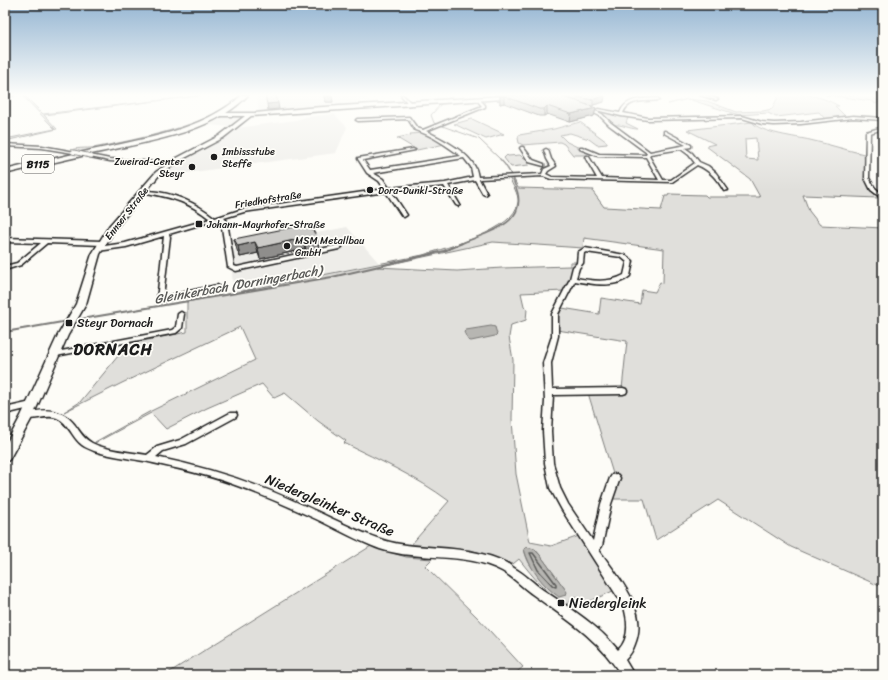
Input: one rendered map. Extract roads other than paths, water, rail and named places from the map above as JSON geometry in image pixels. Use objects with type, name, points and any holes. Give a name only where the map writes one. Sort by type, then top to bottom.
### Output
[{"type":"main road","name":"B115","points":[[5,172],[160,135],[187,127]]},
{"type":"street","name":"Ennser Straße","points":[[5,457],[85,294],[92,264],[100,246],[117,221],[158,173],[171,164],[216,140],[234,127]]},
{"type":"street","points":[[415,127],[416,129],[446,143],[464,157],[473,167],[476,178],[485,194]]},
{"type":"street","points":[[423,131],[434,127]]},
{"type":"street","points":[[613,127],[648,154],[662,181]]},
{"type":"street","points":[[883,128],[868,132],[867,178],[873,189],[883,198]]},
{"type":"street","points":[[581,148],[598,155],[648,154],[690,146],[665,132]]},
{"type":"street","points":[[5,145],[42,147],[110,160],[171,164]]},
{"type":"street","points":[[522,148],[531,161],[549,168]]},
{"type":"street","points":[[682,148],[691,154],[697,163],[707,167],[723,184],[726,190]]},
{"type":"street","points":[[404,215],[381,180],[369,172],[361,158],[413,150]]},
{"type":"street","points":[[544,174],[546,170],[554,166],[549,160],[546,150]]},
{"type":"street","points":[[369,172],[464,157]]},
{"type":"street","points":[[587,157],[601,180]]},
{"type":"street","points":[[542,165],[552,163]]},
{"type":"street","name":"Friedhofstraße","points":[[5,240],[100,246],[126,245],[243,211],[387,190],[445,184],[476,178],[544,174],[550,178],[672,181],[697,163]]},
{"type":"street","points":[[445,184],[458,205]]},
{"type":"street","points":[[149,192],[185,200],[198,207],[213,219]]},
{"type":"street","points":[[221,217],[224,221],[231,267],[236,269],[339,247]]},
{"type":"street","points":[[166,234],[167,237],[160,300],[217,287]]},
{"type":"street","points":[[5,268],[19,264],[45,242]]},
{"type":"street","points":[[573,279],[600,284],[609,283],[628,276],[630,260],[624,256],[582,250],[580,263],[576,267],[573,279],[554,317],[555,336],[547,363],[548,450],[552,480],[568,511],[626,600],[632,614],[633,630],[628,646],[626,652],[618,658]]},
{"type":"street","points":[[56,354],[174,332],[180,328],[182,314]]},
{"type":"street","points":[[548,392],[622,391]]},
{"type":"street","name":"Niedergleinker Straße","points":[[5,411],[29,410],[62,416],[81,439],[100,450],[209,472],[234,480],[299,507],[360,536],[389,547],[418,552],[471,556],[496,563],[517,575],[538,592],[589,628],[618,658],[628,675]]},
{"type":"street","points":[[148,459],[160,449],[183,442],[233,416]]},
{"type":"street","points":[[594,549],[597,546],[606,504],[615,478]]},
{"type":"water","points":[[491,326],[495,327],[497,334],[495,336],[471,341],[468,340],[464,332],[466,330]]},
{"type":"water","points":[[526,547],[534,549],[540,555],[567,592],[566,595],[559,597],[547,588],[537,576],[526,556],[524,549]]},
{"type":"waterway","name":"Gleinkerbach (Dorningerbach)","points":[[444,127],[479,139],[500,159]]},
{"type":"waterway","name":"Gleinkerbach (Dorningerbach)","points":[[460,244],[504,225],[512,218],[517,209],[519,198],[515,185],[509,171],[500,159]]},
{"type":"waterway","name":"Gleinkerbach (Dorningerbach)","points":[[75,320],[332,277],[444,251],[462,243]]},
{"type":"waterway","name":"Gleinkerbach (Dorningerbach)","points":[[5,332],[68,321]]},
{"type":"place","name":"Imbissstube Steffe","points":[[214,157]]},
{"type":"place","name":"Zweirad-Center Steyr","points":[[192,167]]},
{"type":"place","name":"Dora-Dunkl-Straße","points":[[370,190]]},
{"type":"place","name":"Johann-Mayrhofer-Straße","points":[[199,224]]},
{"type":"place","name":"MSM Metallbau GmbH","points":[[287,246]]},
{"type":"place","name":"Steyr Dornach","points":[[69,323]]},
{"type":"place","name":"Niedergleink","points":[[561,603]]},
{"type":"district","name":"DORNACH","points":[[113,349]]}]
